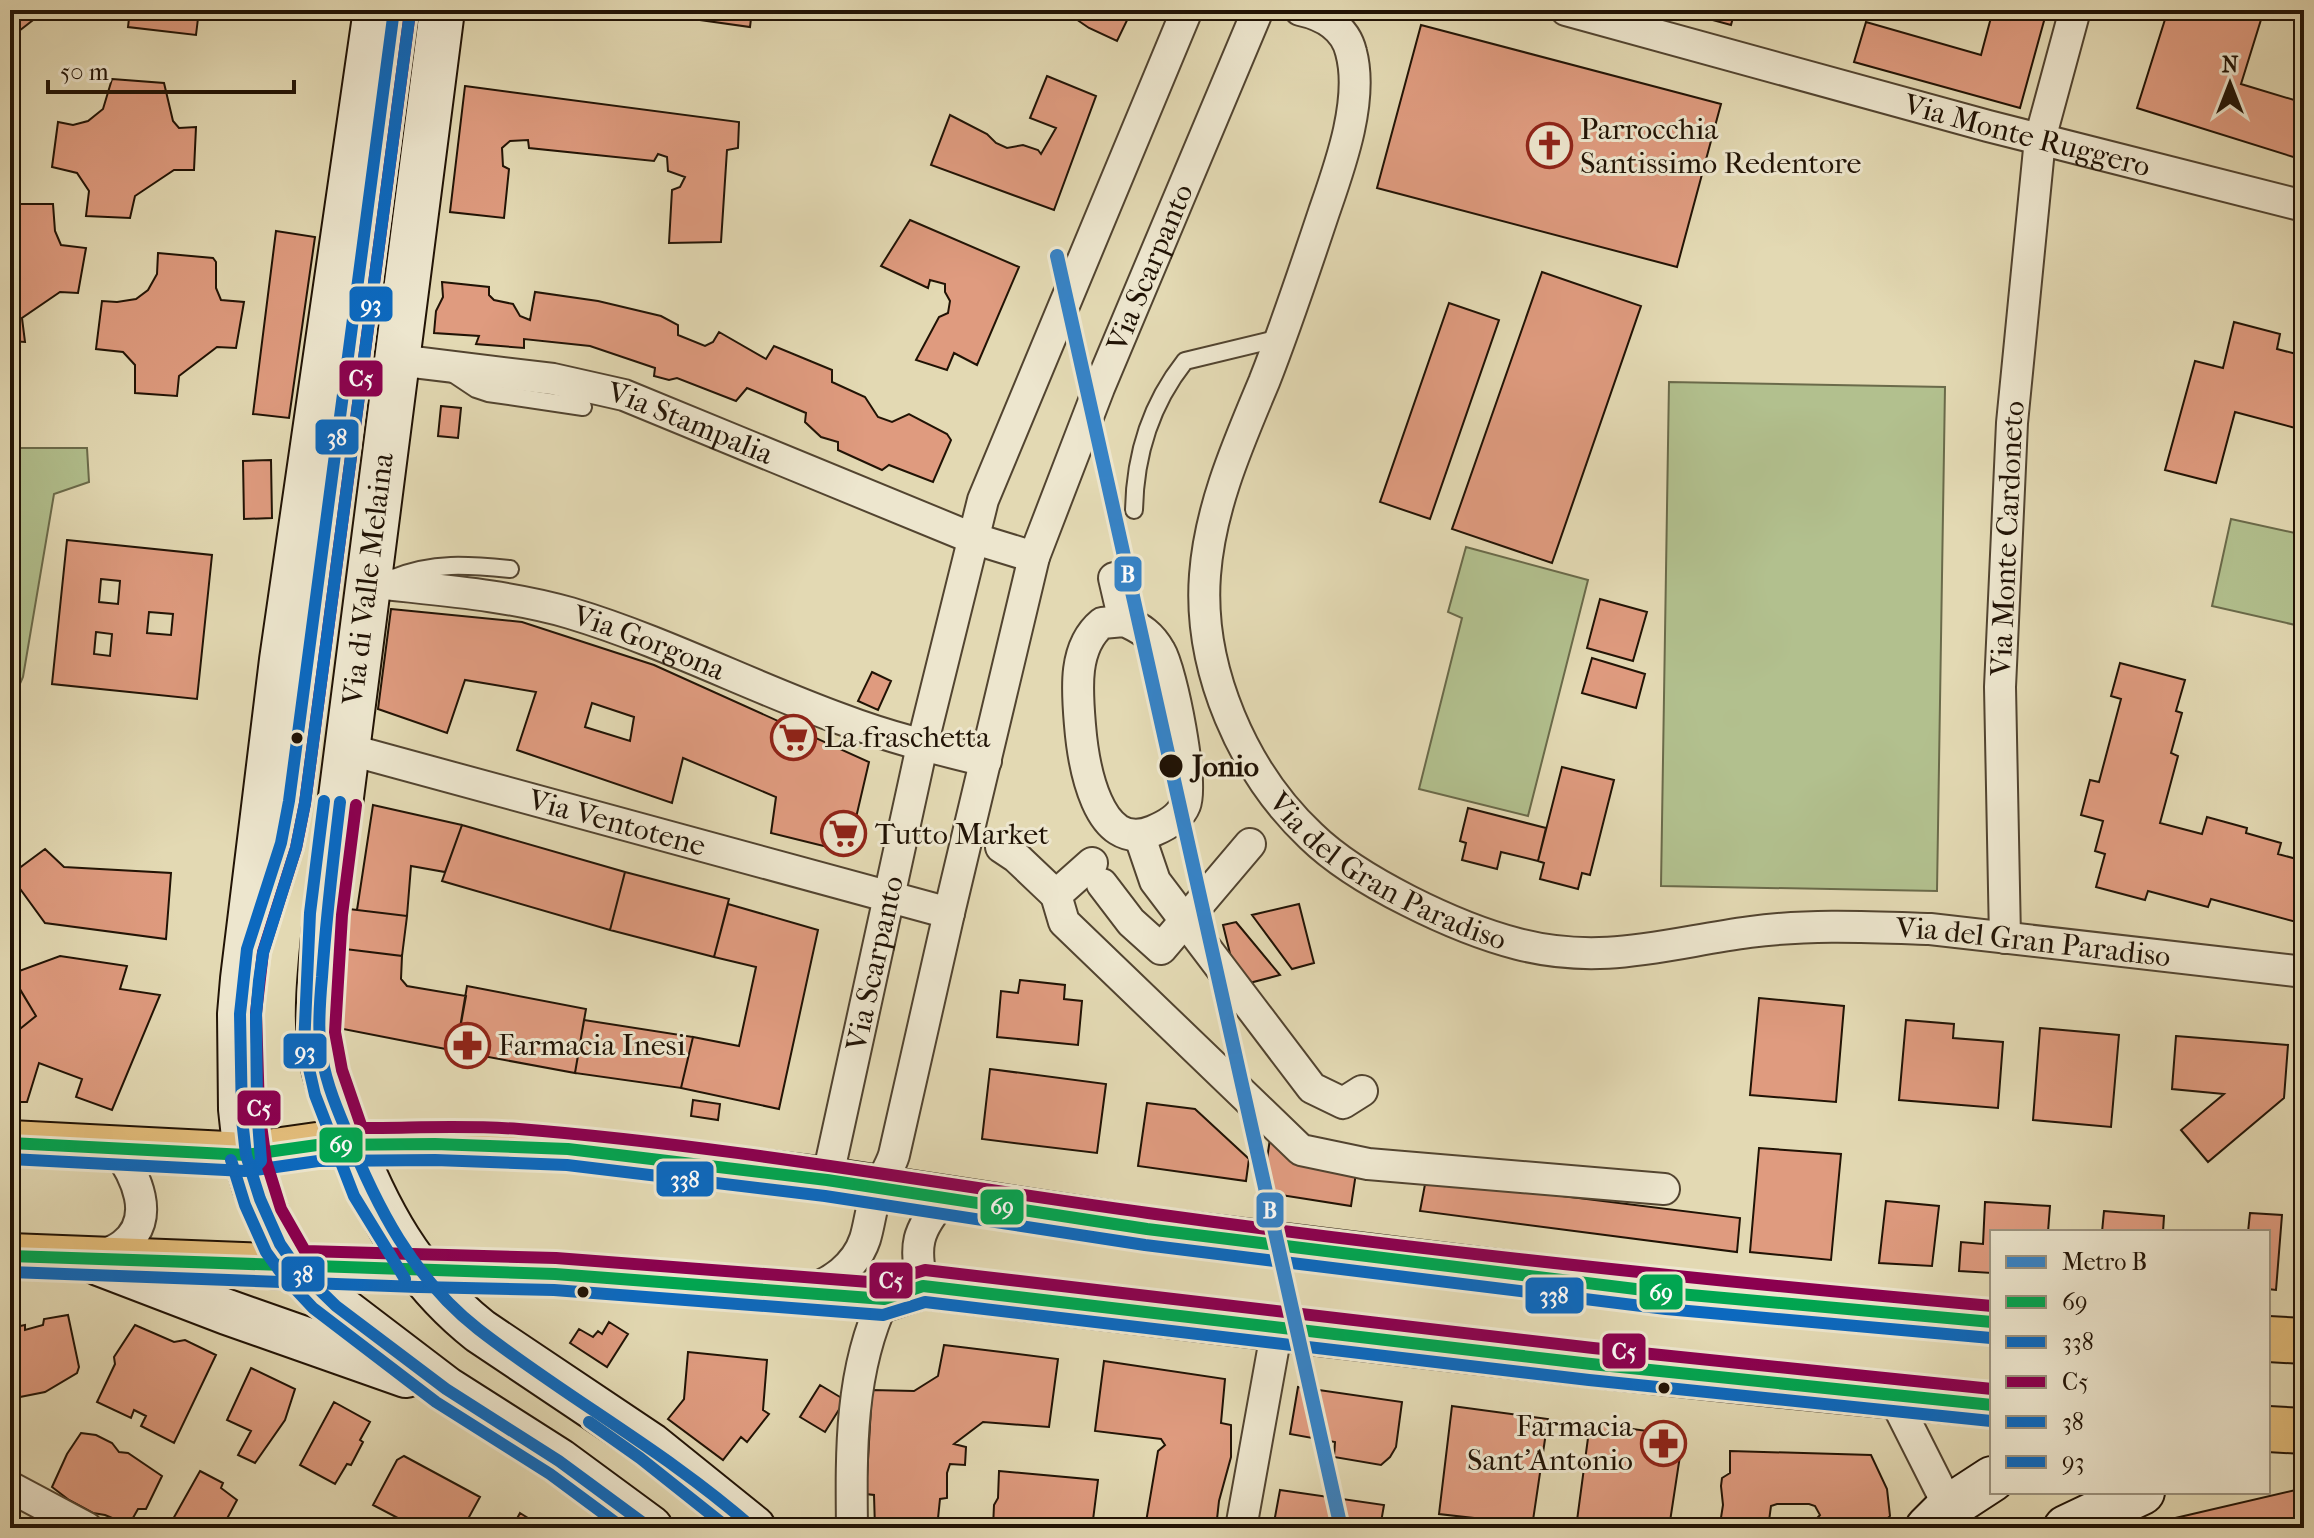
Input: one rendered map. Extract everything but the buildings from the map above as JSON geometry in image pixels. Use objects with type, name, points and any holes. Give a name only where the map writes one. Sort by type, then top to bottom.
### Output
[{"type":"main road","name":"Via di Valle Melaina","points":[[376,10],[282,660],[247,949],[240,1014],[242,1119],[246,1155],[269,1221],[296,1267],[324,1296],[446,1389]]},
{"type":"main road","name":"Via di Valle Melaina","points":[[442,10],[397,360],[374,583],[347,749],[326,914],[319,1033],[326,1074],[369,1190],[419,1271],[446,1302],[480,1331],[650,1445],[753,1528]]},
{"type":"main road","points":[[10,1143],[246,1155],[351,1144],[466,1144],[568,1149],[827,1180],[1147,1229],[1668,1293],[1990,1322]]},
{"type":"main road","points":[[11,1259],[555,1274],[801,1292],[904,1293],[1277,1328],[1462,1352],[1894,1398],[1990,1405]]},
{"type":"main road","points":[[93,1260],[227,1312],[446,1389],[559,1461],[650,1528]]},
{"type":"main road","points":[[2270,1339],[2304,1344]]},
{"type":"main road","points":[[2270,1352],[2304,1344]]},
{"type":"main road","points":[[2270,1429],[2304,1431]]},
{"type":"main road","points":[[2270,1449],[2304,1441]]},
{"type":"main road","points":[[1938,1517],[1990,1480]]},
{"type":"main road","points":[[2066,1528],[2138,1494]]},
{"type":"street","name":"Via Scarpanto","points":[[827,1180],[922,746],[972,538],[996,467],[1187,10]]},
{"type":"street","name":"Via Monte Ruggero","points":[[1566,10],[2040,139],[2304,206]]},
{"type":"street","name":"Via Monte Cardoneto","points":[[2005,938],[2000,687],[2012,423],[2040,139],[2075,10]]},
{"type":"street","name":"Via Scarpanto","points":[[801,1292],[832,1280],[855,1259],[865,1238],[878,1188],[894,1155],[1034,557],[1099,388],[1259,11]]},
{"type":"street","name":"Via del Gran Paradiso","points":[[1314,15],[1345,35],[1351,50],[1354,78],[1350,119],[1338,171],[1280,338],[1231,459],[1216,508],[1205,576],[1205,601],[1212,659],[1236,729],[1275,796],[1323,847],[1365,876],[1463,925],[1519,944],[1561,952],[1612,954],[1791,927],[1930,929],[2304,972]]},
{"type":"street","name":"Via Stampalia","points":[[397,360],[579,383],[632,397],[972,538],[1034,557]]},
{"type":"street","points":[[1114,578],[1124,621]]},
{"type":"street","name":"Via Gorgona","points":[[374,583],[491,596],[569,613],[647,640],[840,719],[922,746]]},
{"type":"street","points":[[1124,621],[1148,633],[1162,653],[1189,783],[1185,805],[1179,815],[1170,823],[1140,837],[1116,828],[1097,802],[1085,765],[1079,713],[1079,667],[1087,639],[1102,623],[1124,621]]},
{"type":"street","points":[[922,746],[986,761]]},
{"type":"street","name":"Via Ventotene","points":[[347,749],[949,913]]},
{"type":"street","points":[[1140,837],[1155,881],[1312,1088],[1343,1103],[1362,1091]]},
{"type":"street","points":[[1056,895],[1097,873],[1131,922],[1161,949],[1250,844]]},
{"type":"street","points":[[1001,847],[1056,895],[1064,922],[1084,944],[1301,1150],[1368,1164],[1664,1189]]},
{"type":"street","points":[[93,1260],[122,1246],[135,1231],[139,1218],[140,1191],[136,1178],[116,1148]]},
{"type":"street","points":[[852,1528],[858,1377],[865,1343],[904,1293],[917,1256],[919,1236],[944,1199]]},
{"type":"street","points":[[1241,1528],[1277,1328]]},
{"type":"street","points":[[1894,1398],[1938,1517]]},
{"type":"street","points":[[10,1487],[87,1528]]},
{"type":"lane","name":"Via di Valle Melaina","points":[[247,949],[281,843],[289,801],[394,10]]},
{"type":"lane","points":[[1134,510],[1134,475],[1145,439],[1158,402],[1185,361],[1280,338]]},
{"type":"lane","points":[[442,365],[465,382],[488,393],[583,407]]},
{"type":"lane","points":[[374,583],[445,565],[510,569]]},
{"type":"green space","points":[[1669,382],[1945,387],[1937,891],[1661,886]]},
{"type":"green space","points":[[10,448],[87,448],[89,482],[54,494],[23,677],[10,706]]},
{"type":"green space","points":[[2231,519],[2304,535],[2304,627],[2212,606]]},
{"type":"green space","points":[[1466,547],[1588,580],[1528,816],[1419,789],[1462,618],[1448,612]]},
{"type":"metro line","name":"B","points":[[1057,256],[1341,1528]]},
{"type":"transit line","name":"38","points":[[394,10],[289,801],[281,843],[247,949],[240,1014],[242,1119],[246,1155],[260,1199],[280,1244],[296,1267],[336,1306],[446,1389],[559,1461],[650,1528]]},
{"type":"transit line","name":"C5","points":[[410,12],[305,803],[296,848],[263,952],[256,1013],[259,1110],[266,1161],[281,1209],[305,1251],[556,1258],[882,1283],[925,1270],[1593,1348],[1990,1389]]},
{"type":"transit line","name":"93","points":[[10,1159],[245,1171],[254,1169],[261,1161],[257,1108],[256,1015],[259,981],[263,953],[296,848],[305,803],[410,12]]},
{"type":"transit line","name":"93","points":[[324,801],[310,913],[304,1047],[315,1095],[354,1196],[405,1279]]},
{"type":"transit line","name":"38","points":[[340,802],[324,955],[320,1043],[333,1098],[384,1213],[434,1287],[478,1329],[652,1450],[753,1528]]},
{"type":"transit line","name":"C5","points":[[356,805],[342,915],[335,1032],[342,1070],[362,1128],[499,1128],[598,1136],[755,1155],[1148,1213],[1464,1253],[1990,1306]]},
{"type":"transit line","name":"69","points":[[10,1143],[246,1155],[317,1145],[435,1144],[568,1149],[827,1180],[1147,1229],[1668,1293],[1990,1322]]},
{"type":"transit line","name":"338","points":[[231,1160],[245,1205],[266,1252],[313,1308],[436,1402],[550,1474],[623,1528]]},
{"type":"transit line","name":"338","points":[[248,1171],[318,1161],[435,1160],[567,1165],[825,1196],[1145,1245],[1666,1309],[1990,1338]]},
{"type":"transit line","name":"69","points":[[10,1256],[555,1274],[884,1299],[923,1286],[1591,1364],[1990,1405]]},
{"type":"transit line","name":"93","points":[[10,1272],[418,1287]]},
{"type":"transit line","name":"338","points":[[419,1287],[554,1290],[883,1315],[925,1302],[1589,1380],[1990,1421]]},
{"type":"transit line","name":"338","points":[[589,1422],[728,1528]]},
{"type":"place","name":"Parrocchia Santissimo Redentore","points":[[1549,146]]},
{"type":"place","name":"La fraschetta","points":[[793,737]]},
{"type":"place","name":"Jonio","points":[[1171,766]]},
{"type":"place","name":"Tutto Market","points":[[844,834]]},
{"type":"place","name":"Farmacia Inesi","points":[[467,1045]]},
{"type":"place","name":"Farmacia Sant'Antonio","points":[[1664,1443]]}]
